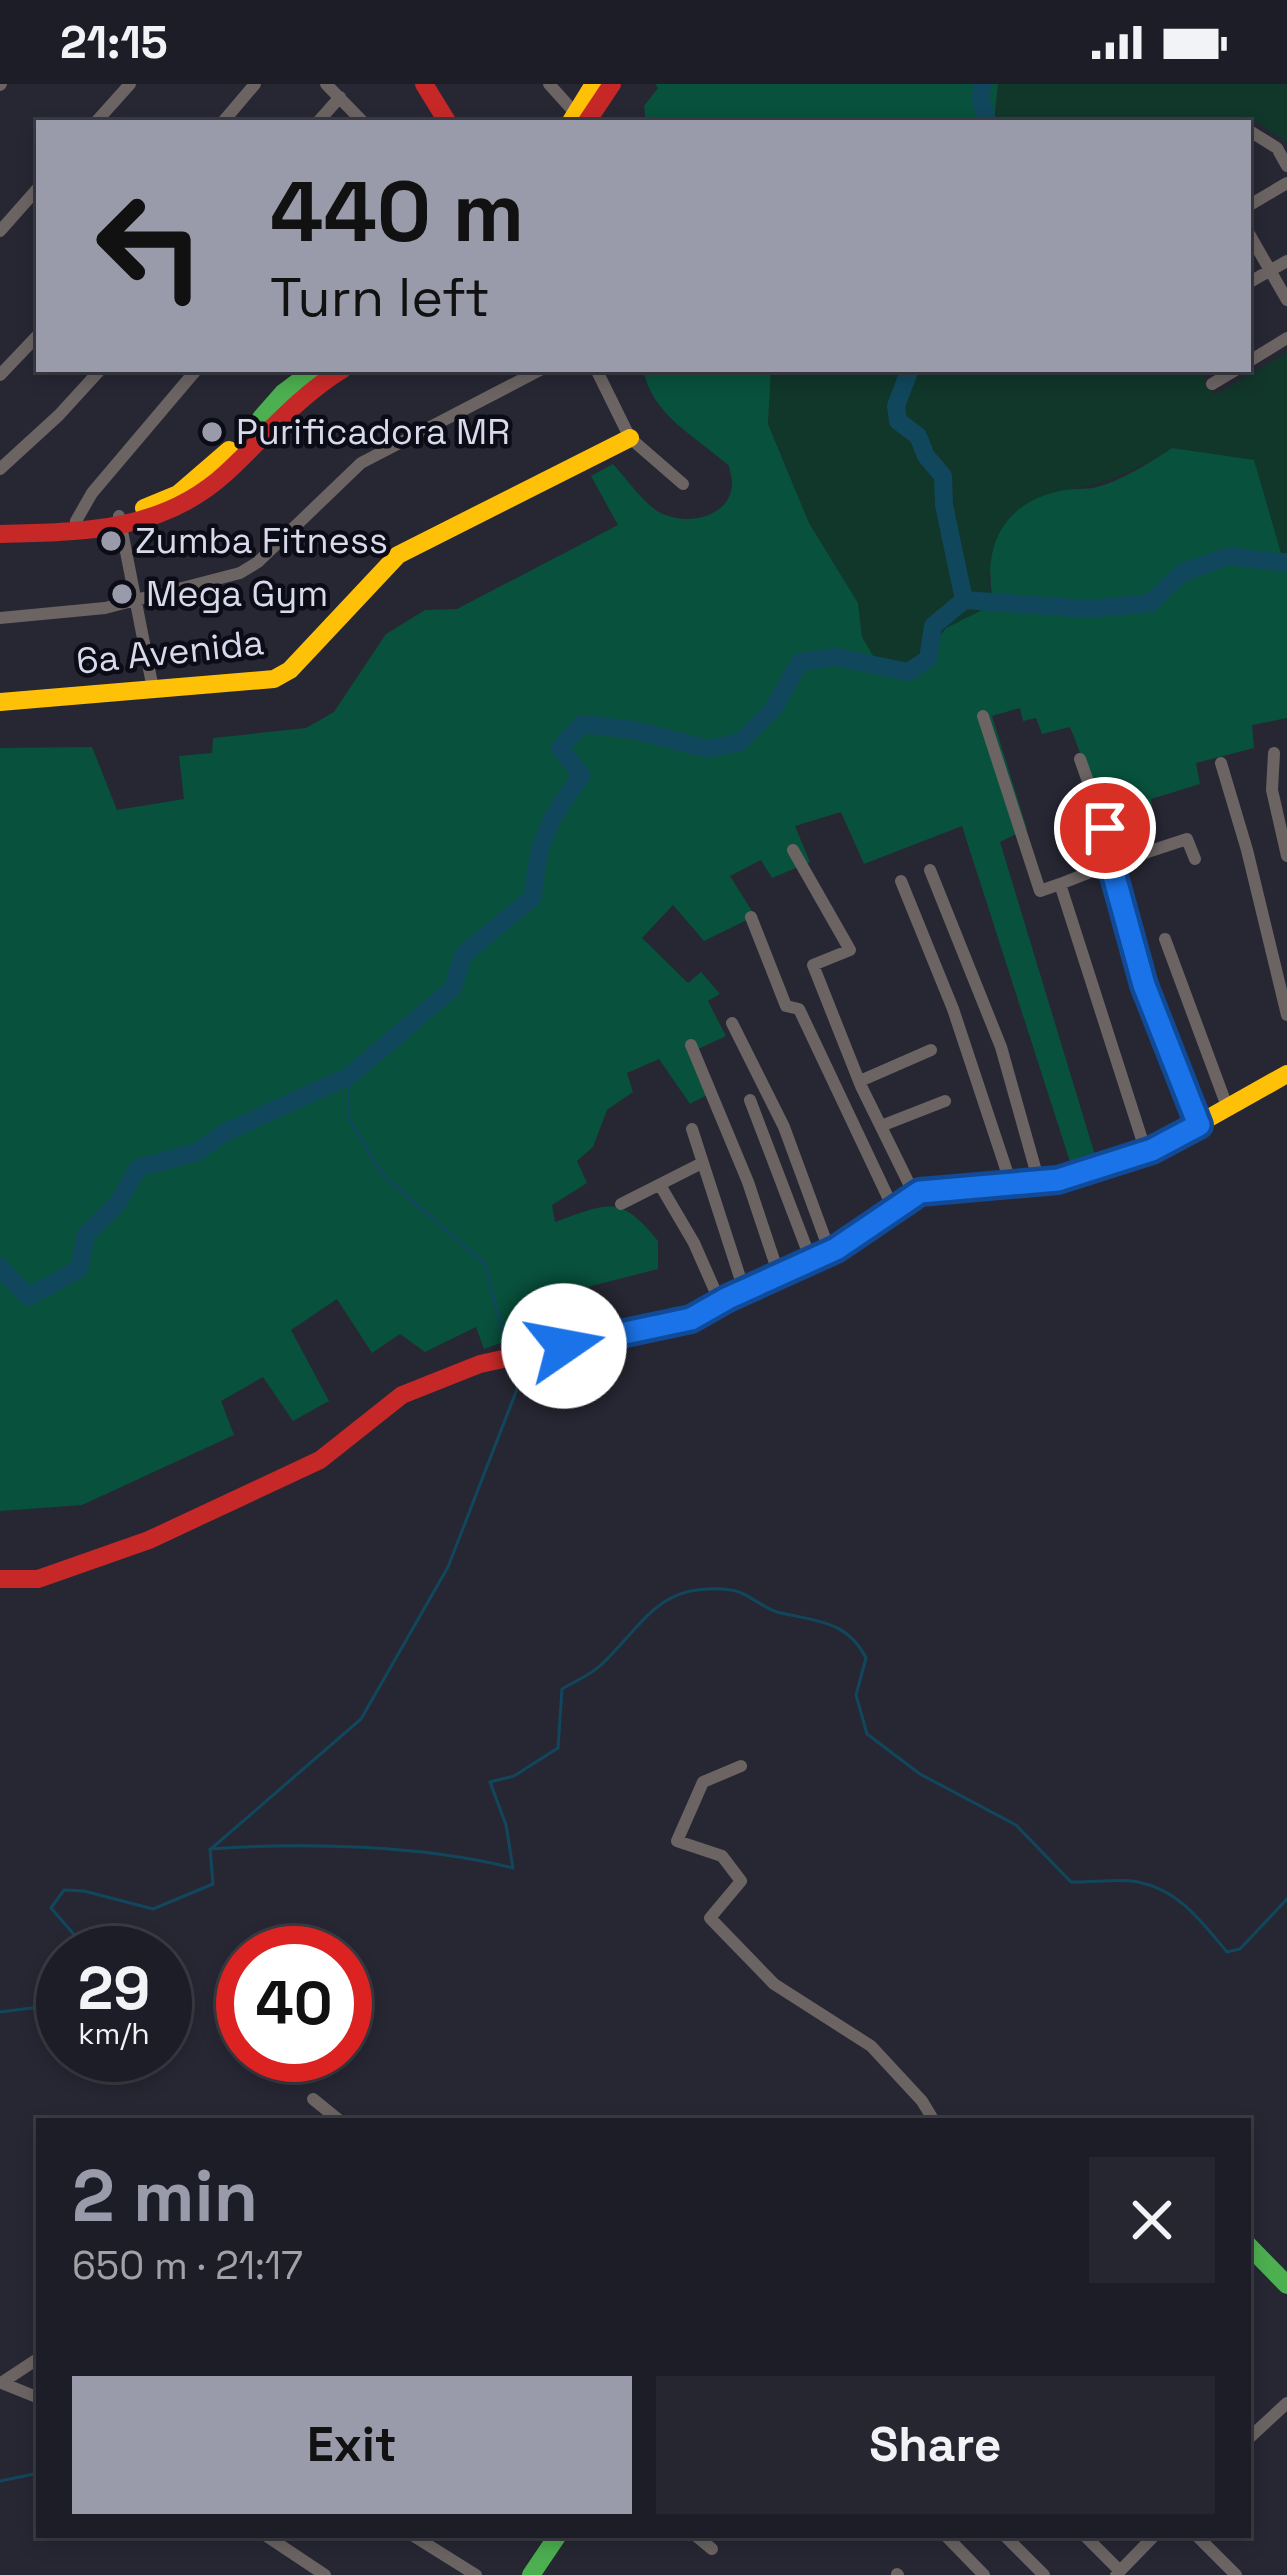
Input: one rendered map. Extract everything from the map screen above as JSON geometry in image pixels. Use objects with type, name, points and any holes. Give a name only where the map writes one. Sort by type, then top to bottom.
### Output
[{"type":"street","points":[[98,120],[130,84]]},
{"type":"street","points":[[225,120],[255,84]]},
{"type":"street","points":[[326,84],[361,120]]},
{"type":"street","points":[[424,84],[446,120]]},
{"type":"street","points":[[549,84],[578,120]]},
{"type":"street","points":[[579,120],[597,84]]},
{"type":"street","points":[[580,120],[612,84]]},
{"type":"street","points":[[319,120],[340,97]]},
{"type":"street","points":[[1251,132],[1277,148],[1287,166]]},
{"type":"street","points":[[1251,204],[1287,183]]},
{"type":"street","points":[[0,231],[36,190]]},
{"type":"street","points":[[1251,237],[1287,301]]},
{"type":"street","points":[[1251,282],[1287,261]]},
{"type":"street","points":[[1,374],[36,337]]},
{"type":"street","points":[[1251,360],[1287,338]]},
{"type":"street","points":[[0,469],[98,372]]},
{"type":"street","points":[[76,521],[92,493],[194,372]]},
{"type":"street","points":[[0,523],[120,522],[197,480],[283,393],[311,372]]},
{"type":"street","points":[[0,534],[120,522],[178,508],[207,490],[307,389],[338,372]]},
{"type":"street","points":[[0,618],[136,602],[240,573],[361,463],[536,372]]},
{"type":"street","points":[[597,372],[630,438],[683,484]]},
{"type":"street","points":[[1212,384],[1232,372]]},
{"type":"street","name":"6a Avenida","points":[[0,702],[274,679],[290,670],[398,555],[630,438]]},
{"type":"street","points":[[120,522],[153,689]]},
{"type":"street","points":[[982,716],[1040,891],[1187,839],[1195,859]]},
{"type":"street","points":[[1274,753],[1272,790],[1287,856]]},
{"type":"street","points":[[1080,759],[1114,864],[1144,985],[1199,1125]]},
{"type":"street","points":[[1221,764],[1287,1015]]},
{"type":"street","points":[[793,850],[850,950],[813,965],[860,1081],[915,1196]]},
{"type":"street","points":[[930,870],[1001,1047],[1040,1182]]},
{"type":"street","points":[[901,881],[952,1009],[1012,1184]]},
{"type":"street","points":[[1060,884],[1146,1152]]},
{"type":"street","points":[[751,917],[786,1006],[799,1009],[894,1210]]},
{"type":"street","points":[[1165,939],[1228,1109]]},
{"type":"street","points":[[732,1023],[784,1127],[820,1256]]},
{"type":"street","points":[[691,1045],[748,1182],[779,1275]]},
{"type":"street","points":[[860,1081],[931,1050]]},
{"type":"street","points":[[0,1580],[38,1580],[149,1540],[320,1460],[402,1395],[480,1364],[691,1319],[820,1256],[915,1196],[1058,1180],[1146,1152],[1287,1075]]},
{"type":"street","points":[[750,1100],[820,1256]]},
{"type":"street","points":[[881,1126],[945,1101]]},
{"type":"street","points":[[692,1129],[744,1290]]},
{"type":"street","points":[[621,1204],[703,1163]]},
{"type":"street","points":[[660,1184],[720,1302]]},
{"type":"street","points":[[742,1766],[703,1782],[677,1841],[722,1856],[741,1881],[710,1918],[774,1984],[871,2045],[932,2118]]},
{"type":"street","points":[[313,2099],[336,2118]]},
{"type":"street","points":[[1251,2248],[1287,2285]]},
{"type":"street","points":[[1,2383],[36,2360]]},
{"type":"street","points":[[1,2383],[36,2397]]},
{"type":"street","points":[[1251,2436],[1287,2403]]},
{"type":"street","points":[[270,2538],[326,2575]]},
{"type":"street","points":[[417,2538],[476,2575]]},
{"type":"street","points":[[530,2575],[556,2538]]},
{"type":"street","points":[[698,2538],[712,2549]]},
{"type":"street","points":[[948,2538],[984,2575]]},
{"type":"street","points":[[1007,2538],[1043,2575]]},
{"type":"street","points":[[1087,2538],[1121,2570],[1138,2575]]},
{"type":"street","points":[[1121,2570],[1152,2538]]},
{"type":"street","points":[[1199,2538],[1236,2575]]},
{"type":"green space","points":[[655,84],[998,84],[994,120],[646,120],[644,106],[658,88]]},
{"type":"green space","points":[[998,84],[1287,84],[1287,143],[1251,120],[994,120]]},
{"type":"green space","points":[[1287,352],[1287,553],[1281,554],[1254,461],[1172,448],[1118,477],[1058,491],[987,575],[994,604],[946,628],[914,667],[882,672],[862,637],[858,603],[809,523],[768,424],[771,372],[1200,372],[1215,395]]},
{"type":"green space","points":[[644,372],[771,372],[768,424],[809,523],[858,603],[862,637],[882,671],[914,667],[946,628],[994,604],[994,548],[1000,532],[1023,506],[1060,491],[1107,484],[1172,448],[1254,460],[1281,553],[1287,553],[1287,718],[1252,725],[1254,748],[1196,763],[1200,784],[1151,799],[1153,812],[1109,826],[1070,727],[1042,734],[1036,718],[1023,721],[1020,708],[992,716],[1027,829],[1000,842],[1098,1165],[1073,1171],[962,826],[864,864],[841,812],[795,826],[810,862],[772,878],[761,860],[730,876],[755,916],[704,941],[673,905],[642,938],[688,983],[701,972],[720,994],[708,1001],[726,1036],[698,1049],[716,1090],[690,1104],[659,1059],[627,1073],[633,1092],[607,1110],[593,1147],[577,1161],[587,1183],[552,1205],[555,1222],[601,1207],[623,1209],[658,1241],[658,1269],[568,1292],[582,1326],[518,1337],[484,1349],[476,1327],[425,1352],[400,1334],[372,1353],[337,1299],[291,1330],[329,1401],[293,1421],[263,1377],[221,1401],[234,1435],[82,1505],[0,1511],[0,748],[92,747],[117,810],[184,799],[179,756],[212,753],[213,738],[306,728],[334,712],[386,634],[425,610],[457,609],[618,525],[591,476],[613,464],[663,514],[687,519],[711,514],[728,498],[729,466],[665,412]]},
{"type":"waterway","points":[[982,84],[987,120]]},
{"type":"waterway","points":[[0,1267],[28,1297],[79,1269],[86,1234],[117,1204],[138,1168],[197,1152],[226,1132],[349,1076],[453,988],[463,955],[533,897],[546,832],[582,776],[560,748],[582,724],[634,730],[708,749],[740,742],[773,709],[800,662],[836,657],[908,672],[928,659],[933,626],[964,600],[944,505],[943,476],[926,456],[918,436],[898,421],[896,406],[909,372]]},
{"type":"waterway","points":[[964,600],[1089,609],[1150,603],[1182,573],[1228,556],[1287,563]]},
{"type":"waterway","points":[[349,1076],[348,1117],[382,1174],[485,1264],[504,1338]]},
{"type":"waterway","points":[[212,1848],[361,1719],[448,1567],[519,1384]]},
{"type":"waterway","points":[[67,1926],[51,1908],[64,1890],[153,1909],[213,1884],[210,1849],[363,1847],[440,1854],[513,1868],[506,1825],[490,1782],[514,1776],[558,1748],[562,1689],[598,1668],[670,1598],[707,1589],[738,1591],[774,1611],[831,1625],[850,1637],[866,1658],[856,1695],[867,1734],[920,1774],[1016,1825],[1071,1882],[1122,1880],[1153,1886],[1188,1908],[1227,1952],[1240,1949],[1287,1899]]},
{"type":"waterway","points":[[0,2012],[36,2007]]},
{"type":"waterway","points":[[0,2481],[36,2474]]},
{"type":"traffic: fast","points":[[261,418],[311,372]]},
{"type":"traffic: fast","points":[[1251,2248],[1287,2285]]},
{"type":"traffic: fast","points":[[531,2575],[556,2538]]},
{"type":"traffic: slow","points":[[572,120],[594,84]]},
{"type":"traffic: slow","points":[[0,702],[274,679],[290,670],[398,555],[630,438]]},
{"type":"traffic: slow","points":[[144,508],[178,494],[229,450]]},
{"type":"traffic: slow","points":[[651,1327],[691,1319],[728,1297],[836,1249],[920,1192],[1058,1180],[1152,1150],[1287,1074]]},
{"type":"traffic: jam","points":[[424,84],[446,120]]},
{"type":"traffic: jam","points":[[588,120],[612,84]]},
{"type":"traffic: jam","points":[[0,534],[120,525],[175,507],[226,473],[296,405],[338,372]]},
{"type":"traffic: jam","points":[[0,1579],[38,1579],[149,1540],[320,1460],[402,1395],[480,1364],[651,1327]]},
{"type":"place","name":"Purificadora MR","points":[[212,432]]},
{"type":"place","name":"Zumba Fitness","points":[[111,541]]},
{"type":"place","name":"Mega Gym","points":[[122,594]]},
{"type":"route","points":[[564,1346],[691,1319],[836,1249],[920,1192],[1058,1180],[1152,1150],[1199,1125],[1144,985],[1105,828]]}]
